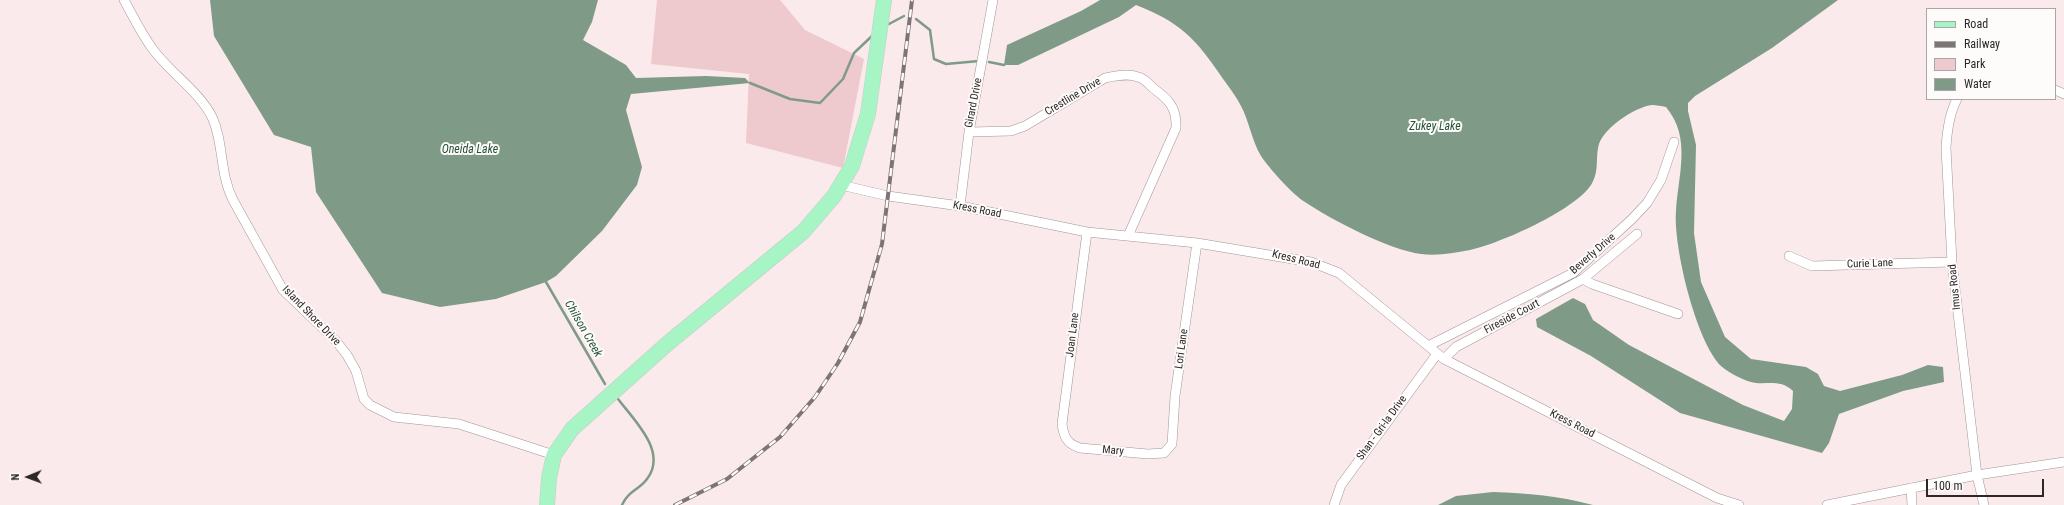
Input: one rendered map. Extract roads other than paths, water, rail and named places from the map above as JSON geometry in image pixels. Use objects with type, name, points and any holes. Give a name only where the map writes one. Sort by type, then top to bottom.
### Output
[{"type":"main road","points":[[547,505],[549,478],[554,455],[572,429],[667,344],[803,232],[826,208],[852,166],[868,114],[884,0]]},
{"type":"street","name":"Island Shore Drive","points":[[124,0],[152,48],[197,96],[212,116],[216,128],[226,186],[233,200],[283,290],[336,341],[347,354],[356,370],[364,399],[368,403],[394,417],[459,424],[554,455]]},
{"type":"street","name":"Girard Drive","points":[[960,206],[969,132],[993,0]]},
{"type":"street","name":"Crestline Drive","points":[[969,132],[1011,131],[1025,126],[1105,78],[1118,76],[1140,77],[1169,100],[1174,107],[1176,128],[1128,236]]},
{"type":"street","points":[[1948,100],[1952,108]]},
{"type":"street","name":"Imus Road","points":[[1956,100],[1952,108],[1947,132],[1946,148],[1952,262],[1977,475],[1984,505]]},
{"type":"street","name":"Beverly Drive","points":[[1428,346],[1573,273],[1632,219],[1647,203],[1661,180],[1674,142]]},
{"type":"street","name":"Kress Road","points":[[841,185],[888,196],[960,206],[1087,232],[1197,242],[1311,262],[1339,273],[1441,357],[1717,498],[1739,505]]},
{"type":"street","name":"Joan Lane","points":[[1065,438],[1062,424],[1087,232]]},
{"type":"street","name":"Fireside Court","points":[[1441,357],[1460,345],[1583,279],[1637,234]]},
{"type":"street","name":"Lori Lane","points":[[1164,453],[1172,444],[1175,396],[1197,242]]},
{"type":"street","name":"Curie Lane","points":[[1789,256],[1812,266],[1952,262]]},
{"type":"street","points":[[1583,279],[1592,284],[1678,314]]},
{"type":"street","name":"Shan - Gri-la Drive","points":[[1334,505],[1341,486],[1441,357]]},
{"type":"street","name":"Mary","points":[[1065,438],[1072,445],[1080,448],[1148,454],[1164,453]]},
{"type":"street","points":[[1827,505],[1977,475],[2064,462]]},
{"type":"street","points":[[1911,488],[1912,505]]},
{"type":"water","name":"Oneida Lake","points":[[210,0],[598,0],[592,22],[583,40],[626,65],[636,78],[706,76],[745,78],[750,83],[631,94],[626,110],[642,167],[637,185],[602,231],[556,276],[546,282],[496,299],[440,307],[382,293],[316,192],[311,147],[274,135],[214,36]]},
{"type":"water","name":"Zukey Lake","points":[[1100,0],[1838,0],[1772,48],[1695,96],[1688,103],[1688,111],[1696,145],[1694,233],[1701,282],[1725,337],[1751,359],[1806,367],[1818,374],[1824,386],[1840,391],[1902,375],[1928,365],[1943,367],[1944,382],[1903,391],[1839,414],[1829,443],[1822,453],[1680,413],[1591,356],[1537,327],[1536,319],[1573,298],[1585,304],[1593,320],[1629,345],[1743,405],[1784,421],[1792,409],[1793,391],[1780,384],[1747,381],[1728,371],[1721,366],[1712,354],[1703,336],[1688,292],[1678,246],[1676,211],[1682,157],[1681,144],[1679,131],[1674,119],[1666,107],[1652,105],[1637,110],[1621,119],[1607,131],[1599,144],[1595,175],[1591,185],[1582,195],[1553,215],[1535,225],[1483,247],[1446,254],[1421,254],[1393,247],[1377,241],[1316,209],[1294,193],[1264,161],[1255,144],[1239,102],[1212,63],[1186,33],[1176,25],[1151,11],[1136,5],[1119,17],[1018,65],[1004,65],[1007,45],[1081,11]]},
{"type":"water","points":[[1493,492],[1518,493],[1568,499],[1593,505],[1438,505],[1456,496]]},
{"type":"waterway","points":[[889,24],[904,16]]},
{"type":"waterway","points":[[916,19],[930,30],[934,59],[946,64],[979,61]]},
{"type":"waterway","points":[[750,83],[790,99],[820,103],[843,79],[854,53],[873,35]]},
{"type":"waterway","points":[[989,62],[1004,65]]},
{"type":"waterway","name":"Chilson Creek","points":[[546,282],[605,384]]},
{"type":"waterway","name":"Chilson Creek","points":[[618,399],[640,426],[651,447],[654,458],[652,469],[647,479],[624,500],[622,505]]},
{"type":"railway","points":[[675,505],[727,479],[780,437],[815,397],[838,363],[860,322],[882,244],[912,0]]}]
